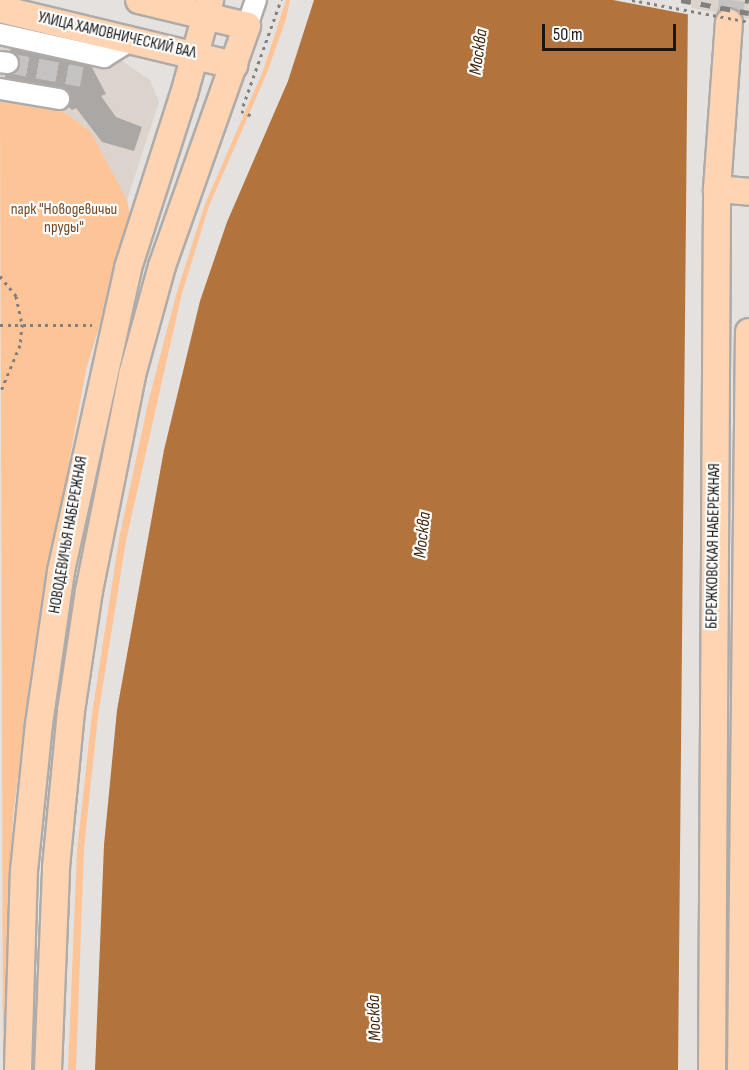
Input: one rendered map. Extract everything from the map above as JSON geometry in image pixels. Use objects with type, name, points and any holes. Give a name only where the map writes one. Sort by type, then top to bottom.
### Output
[{"type":"main road","points":[[139,0],[208,7],[248,26]]},
{"type":"main road","name":"НОВОДЕВИЧЬЯ НАБЕРЕЖНАЯ","points":[[18,1070],[24,871],[39,724],[61,571],[128,268],[196,54],[208,7]]},
{"type":"main road","name":"УЛИЦА ХАМОВНИЧЕСКИЙ ВАЛ","points":[[0,9],[196,54],[234,65]]},
{"type":"main road","name":"БЕРЕЖКОВСКАЯ НАБЕРЕЖНАЯ","points":[[712,1070],[717,189],[739,22]]},
{"type":"main road","name":"НОВОДЕВИЧЬЯ НАБЕРЕЖНАЯ","points":[[48,1070],[56,867],[70,711],[88,591],[132,375],[162,266],[248,26]]},
{"type":"main road","points":[[717,189],[749,192]]},
{"type":"main road","name":"БЕРЕЖКОВСКАЯ НАБЕРЕЖНАЯ","points":[[741,1070],[749,332]]},
{"type":"street","points":[[248,26],[256,0]]},
{"type":"street","points":[[0,34],[98,62],[128,42],[140,41]]},
{"type":"street","points":[[0,89],[59,99]]},
{"type":"path","points":[[237,121],[281,0]]},
{"type":"path","points":[[632,0],[739,22]]},
{"type":"path","points":[[241,111],[254,117]]},
{"type":"path","points":[[0,276],[16,296],[22,324],[20,345],[0,393]]},
{"type":"path","points":[[0,325],[92,325]]},
{"type":"shaded area","points":[[650,0],[749,0],[749,19]]},
{"type":"shaded area","points":[[0,28],[118,58],[150,80],[159,102],[127,200],[91,132],[64,112],[0,99]]},
{"type":"green space","points":[[286,0],[290,0],[286,19],[267,73],[209,206],[181,297],[126,541],[98,716],[84,849],[76,1070],[68,1070],[77,850],[92,714],[119,539],[148,403],[176,295],[205,204],[263,71]]},
{"type":"green space","name":"парк \"Новодевичьи пруды\"","points":[[0,99],[64,112],[91,132],[127,200],[131,221],[86,370],[33,657],[13,817],[3,1070]]},
{"type":"water","name":"Москва","points":[[314,0],[688,0],[678,1070],[95,1070],[104,845],[117,710],[164,450],[200,301],[227,222],[288,81]]},
{"type":"pier","points":[[613,0],[691,0],[691,15]]},
{"type":"building","points":[[12,42],[87,58],[106,94],[101,96],[116,117],[142,127],[134,151],[102,142],[76,108],[72,110],[58,98],[3,87]]},
{"type":"tunnel","points":[[729,22],[732,0]]},
{"type":"tunnel","points":[[8,63],[82,77]]},
{"type":"railway","points":[[681,0],[749,13]]},
{"type":"railway","points":[[745,0],[749,1]]}]
